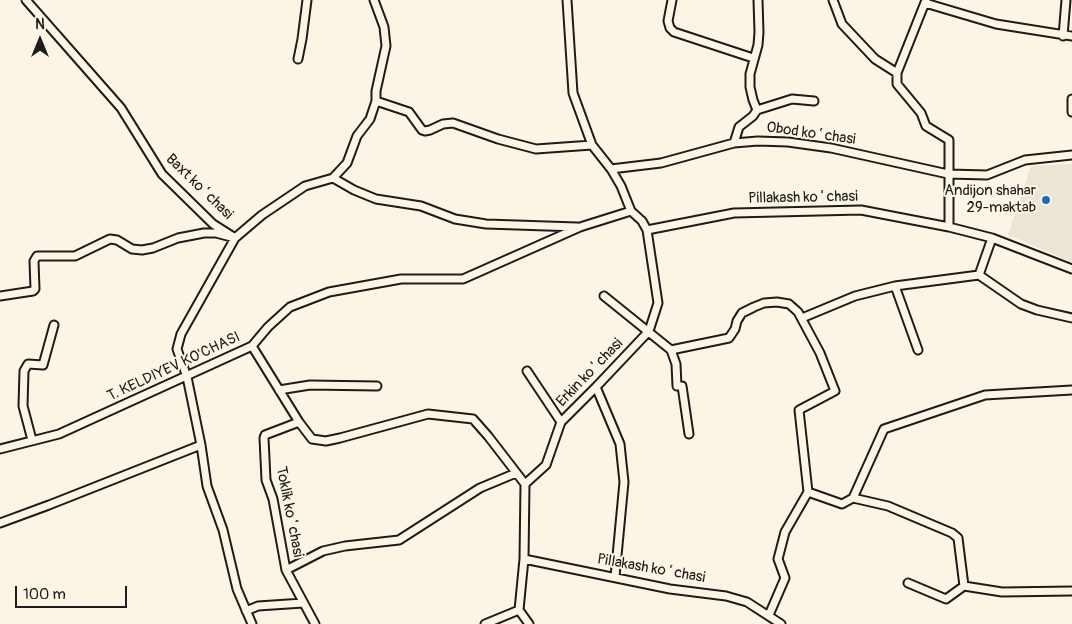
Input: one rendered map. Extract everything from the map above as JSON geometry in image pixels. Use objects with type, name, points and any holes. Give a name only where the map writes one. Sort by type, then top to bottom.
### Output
[{"type":"street","name":"Baxt koʻchasi","points":[[26,0],[121,108],[162,174],[213,224],[235,238],[181,334],[177,349],[187,377],[208,486],[223,530],[237,589],[252,624]]},
{"type":"street","points":[[298,59],[307,0]]},
{"type":"street","points":[[0,296],[33,291],[35,289],[34,261],[37,256],[74,256],[110,239],[117,240],[132,249],[142,250],[153,248],[178,238],[204,233],[216,233],[235,238],[262,215],[305,186],[333,178],[347,163],[357,136],[370,120],[376,101],[376,92],[386,46],[384,28],[374,0]]},
{"type":"street","points":[[567,0],[574,93],[592,145],[611,169],[621,186],[631,211],[642,221],[647,230]]},
{"type":"street","points":[[672,0],[668,22],[674,32],[753,58]]},
{"type":"street","points":[[757,110],[750,87],[753,58],[758,45],[758,0]]},
{"type":"street","points":[[833,0],[842,24],[876,59],[897,73]]},
{"type":"street","points":[[1063,36],[1066,0]]},
{"type":"street","points":[[949,227],[949,140],[926,126],[921,113],[898,84],[897,73],[926,2],[996,24],[1072,36]]},
{"type":"street","points":[[734,143],[739,127],[754,116],[757,110],[792,98],[814,100]]},
{"type":"street","points":[[1072,99],[1072,112]]},
{"type":"street","points":[[376,101],[409,112],[422,130],[425,131],[443,124],[453,123],[498,139],[536,149],[592,145]]},
{"type":"street","name":"Obod koʻchasi","points":[[611,169],[661,163],[734,143],[758,141],[788,142],[830,148],[948,174],[988,175],[1025,160],[1072,155]]},
{"type":"street","points":[[333,178],[354,190],[376,199],[420,206],[454,220],[486,224],[580,227]]},
{"type":"street","name":"Pillakash koʻchasi","points":[[647,230],[734,213],[861,210],[949,227],[992,238],[1072,269]]},
{"type":"street","name":"T. KELDIYEV KO'CHASI","points":[[0,449],[59,434],[252,346],[268,327],[290,307],[330,292],[401,279],[463,279],[580,227],[631,211]]},
{"type":"street","name":"Erkin koʻchasi","points":[[525,484],[546,465],[560,422],[649,331],[658,303],[647,230]]},
{"type":"street","points":[[979,275],[992,238]]},
{"type":"street","points":[[802,318],[855,296],[895,286],[979,275],[1021,304],[1037,310],[1072,318]]},
{"type":"street","points":[[895,286],[918,350]]},
{"type":"street","points":[[604,296],[671,350],[676,364],[677,386],[682,386],[689,434]]},
{"type":"street","points":[[671,350],[729,338],[735,329],[736,321],[742,313],[764,303],[777,302],[789,304],[802,318],[820,353],[836,392],[799,410],[808,492],[785,532],[778,559],[785,578],[768,615],[781,624]]},
{"type":"street","points":[[32,440],[24,406],[24,371],[28,364],[43,364],[54,325]]},
{"type":"street","points":[[252,346],[298,422],[312,439],[326,441],[366,432],[428,414],[473,420],[488,436],[525,484],[524,559],[519,610],[529,624]]},
{"type":"street","points":[[527,371],[560,422]]},
{"type":"street","points":[[278,390],[310,385],[377,386]]},
{"type":"street","points":[[596,387],[620,444],[624,482],[615,577]]},
{"type":"street","points":[[808,492],[842,504],[853,498],[884,429],[986,395],[1072,390]]},
{"type":"street","name":"Toklik koʻchasi","points":[[298,422],[267,433],[264,438],[266,480],[273,499],[286,570],[315,624]]},
{"type":"street","points":[[0,523],[201,445]]},
{"type":"street","points":[[286,570],[323,551],[345,546],[399,540],[480,488],[516,473]]},
{"type":"street","points":[[853,498],[888,506],[952,533],[958,538],[964,586]]},
{"type":"street","name":"Pillakash koʻchasi","points":[[524,559],[670,589],[726,596],[747,602],[768,615]]},
{"type":"street","points":[[908,583],[946,599],[964,586],[1002,592],[1072,591]]},
{"type":"street","points":[[246,611],[258,606],[303,603]]},
{"type":"street","points":[[485,624],[519,610]]},
{"type":"shaded area","name":"Andijon shahar 29-maktab","points":[[1072,164],[1072,262],[1008,235],[1031,166]]},
{"type":"place","name":"Andijon shahar 29-maktab","points":[[1046,200]]}]
